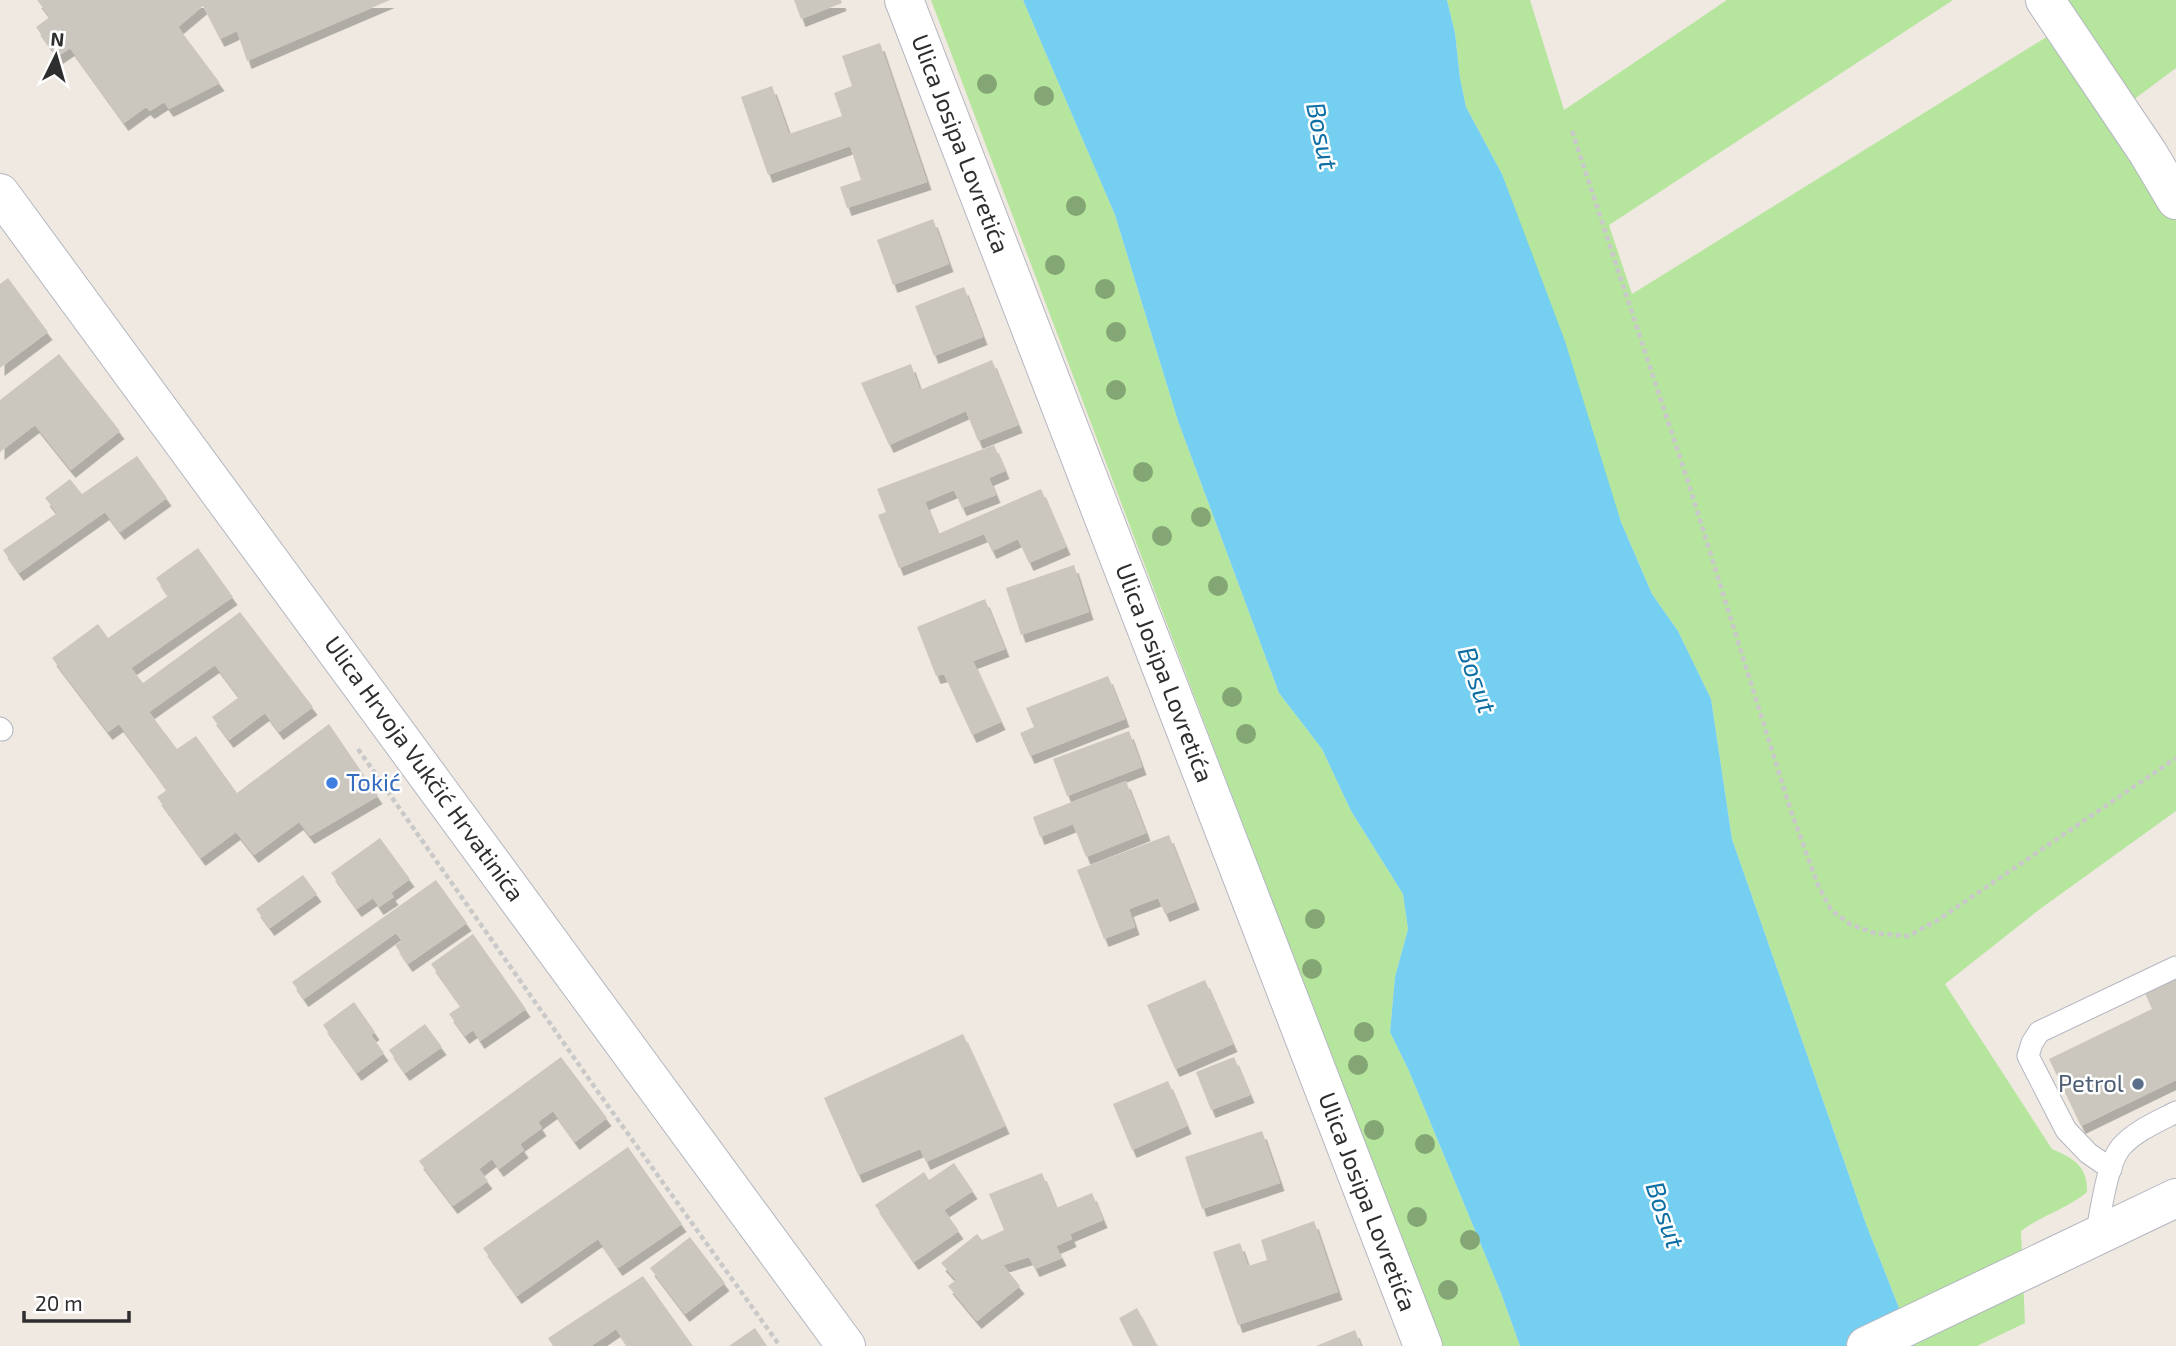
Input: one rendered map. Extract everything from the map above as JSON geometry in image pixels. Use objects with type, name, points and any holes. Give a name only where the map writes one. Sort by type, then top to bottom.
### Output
[{"type":"main road","name":"Ulica Josipa Lovretića","points":[[904,0],[1423,1346]]},
{"type":"main road","points":[[2045,0],[2148,153],[2176,200]]},
{"type":"main road","name":"Ulica Hrvoja Vukčić Hrvatinića","points":[[0,193],[846,1346]]},
{"type":"main road","points":[[1866,1346],[2176,1198]]},
{"type":"lane","points":[[2111,1170],[2088,1153],[2066,1130],[2028,1056],[2032,1042],[2039,1032],[2176,967]]},
{"type":"lane","points":[[2096,1236],[2111,1170],[2119,1149],[2136,1134],[2176,1112]]},
{"type":"path","points":[[1572,131],[1685,472],[1791,811],[1818,885],[1831,910],[1850,924],[1874,933],[1908,936],[1938,919],[2176,758]]},
{"type":"path","points":[[358,748],[590,1081],[780,1346]]},
{"type":"green space","points":[[931,0],[1023,0],[1115,215],[1178,421],[1279,693],[1322,749],[1351,811],[1403,894],[1408,929],[1395,977],[1390,1032],[1409,1071],[1501,1293],[1520,1346],[1440,1346]]},
{"type":"green space","points":[[1447,0],[1530,0],[1564,110],[1727,0],[1953,0],[1609,225],[1632,294],[2053,33],[2176,219],[2176,811],[2040,909],[1945,984],[2052,1149],[2078,1164],[2087,1183],[2087,1192],[2079,1198],[2021,1231],[2025,1323],[1977,1346],[1914,1346],[1866,1224],[1732,839],[1711,699],[1678,631],[1652,594],[1621,522],[1502,174],[1466,107],[1455,33]]},
{"type":"green space","points":[[2054,0],[2176,0],[2176,68],[2125,106]]},
{"type":"water","name":"Bosut","points":[[1023,0],[1447,0],[1455,33],[1466,107],[1502,174],[1565,341],[1621,522],[1652,594],[1678,631],[1711,699],[1732,839],[1866,1224],[1914,1346],[1520,1346],[1501,1293],[1409,1071],[1390,1032],[1395,977],[1408,929],[1403,894],[1351,811],[1322,749],[1279,693],[1178,421],[1115,215]]},
{"type":"building","points":[[37,0],[390,0],[247,61],[237,31],[220,39],[203,6],[178,27],[220,83],[169,109],[164,102],[150,111],[146,107],[124,123],[70,48],[57,57],[36,27],[50,17]]},
{"type":"building","points":[[794,0],[841,0],[842,3],[801,19]]},
{"type":"building","points":[[880,43],[927,182],[847,208],[840,187],[861,180],[850,146],[768,175],[741,97],[772,86],[789,134],[842,116],[834,93],[852,86],[842,56]]},
{"type":"building","points":[[933,219],[949,264],[893,285],[877,240]]},
{"type":"building","points":[[8,278],[48,332],[0,368],[0,284]]},
{"type":"building","points":[[964,287],[983,337],[934,356],[915,306]]},
{"type":"building","points":[[59,354],[120,431],[71,470],[35,425],[0,452],[0,400]]},
{"type":"building","points":[[992,360],[1018,425],[978,441],[966,411],[889,445],[861,383],[911,364],[920,390]]},
{"type":"building","points":[[994,445],[1005,471],[989,478],[996,495],[962,508],[954,490],[925,502],[938,534],[1041,489],[1066,547],[1029,563],[1018,539],[992,551],[984,534],[899,568],[878,515],[886,512],[877,489]]},
{"type":"building","points":[[137,456],[167,498],[120,532],[105,512],[19,573],[3,550],[57,513],[45,498],[70,479],[82,494]]},
{"type":"building","points":[[198,548],[233,597],[131,668],[143,683],[240,612],[313,707],[279,732],[265,713],[229,740],[212,717],[239,697],[215,665],[149,712],[177,749],[196,736],[237,793],[329,724],[378,796],[310,836],[299,822],[254,855],[236,832],[201,858],[157,797],[167,790],[119,724],[108,732],[52,658],[98,624],[108,638],[168,596],[156,578]]},
{"type":"building","points":[[1074,565],[1089,612],[1021,635],[1006,588]]},
{"type":"building","points":[[985,599],[1005,649],[973,661],[1001,722],[972,735],[944,674],[936,676],[917,627]]},
{"type":"building","points":[[1108,676],[1125,719],[1030,756],[1020,733],[1034,727],[1026,708]]},
{"type":"building","points":[[1129,731],[1142,767],[1067,796],[1053,759]]},
{"type":"building","points":[[1126,781],[1146,833],[1086,857],[1073,824],[1040,837],[1033,817]]},
{"type":"building","points":[[1169,835],[1195,902],[1165,914],[1158,898],[1129,909],[1135,927],[1104,939],[1077,870]]},
{"type":"building","points":[[380,838],[410,879],[391,893],[394,897],[379,907],[373,898],[357,909],[331,873]]},
{"type":"building","points":[[303,875],[317,894],[270,928],[256,909]]},
{"type":"building","points":[[436,880],[467,923],[408,964],[395,945],[402,941],[396,933],[304,999],[292,982]]},
{"type":"building","points":[[473,934],[526,1009],[480,1041],[473,1030],[465,1036],[449,1014],[461,1006],[431,964]]},
{"type":"building","points":[[2176,975],[2176,1080],[2081,1126],[2049,1059],[2152,1009],[2144,991]]},
{"type":"building","points":[[1205,980],[1233,1044],[1175,1069],[1147,1005]]},
{"type":"building","points":[[354,1002],[375,1032],[371,1035],[384,1053],[357,1073],[323,1025]]},
{"type":"building","points":[[425,1024],[442,1047],[405,1073],[389,1050]]},
{"type":"building","points":[[963,1034],[1005,1126],[926,1162],[920,1149],[858,1175],[824,1098]]},
{"type":"building","points":[[561,1057],[607,1118],[575,1142],[553,1111],[538,1122],[542,1128],[520,1144],[524,1150],[499,1169],[492,1159],[479,1169],[488,1181],[453,1206],[419,1161]]},
{"type":"building","points":[[1234,1057],[1250,1095],[1211,1110],[1196,1072]]},
{"type":"building","points":[[1168,1081],[1187,1126],[1132,1150],[1113,1104]]},
{"type":"building","points":[[1262,1131],[1280,1183],[1202,1209],[1185,1157]]},
{"type":"building","points":[[628,1147],[682,1224],[618,1268],[598,1239],[517,1296],[483,1248]]},
{"type":"building","points":[[954,1163],[973,1191],[944,1210],[959,1231],[914,1262],[875,1205],[924,1172],[929,1180]]},
{"type":"building","points":[[1042,1173],[1056,1208],[1092,1193],[1103,1220],[1070,1234],[1072,1239],[1056,1246],[1062,1258],[1035,1269],[1029,1257],[1003,1265],[1020,1286],[977,1321],[948,1286],[956,1280],[941,1263],[977,1234],[982,1240],[1004,1230],[989,1194]]},
{"type":"building","points":[[1314,1221],[1338,1292],[1238,1325],[1213,1252],[1240,1243],[1248,1266],[1267,1260],[1261,1240]]},
{"type":"building","points":[[690,1237],[725,1283],[685,1314],[650,1268]]},
{"type":"building","points":[[643,1276],[693,1346],[627,1346],[616,1329],[591,1346],[553,1346],[548,1338]]},
{"type":"building","points":[[1137,1308],[1157,1346],[1133,1346],[1119,1318]]},
{"type":"building","points":[[755,1328],[767,1346],[729,1346]]},
{"type":"building","points":[[1355,1330],[1361,1346],[1316,1346]]},
{"type":"place","name":"Tokić","points":[[332,783]]},
{"type":"place","name":"Petrol","points":[[2138,1084]]}]
